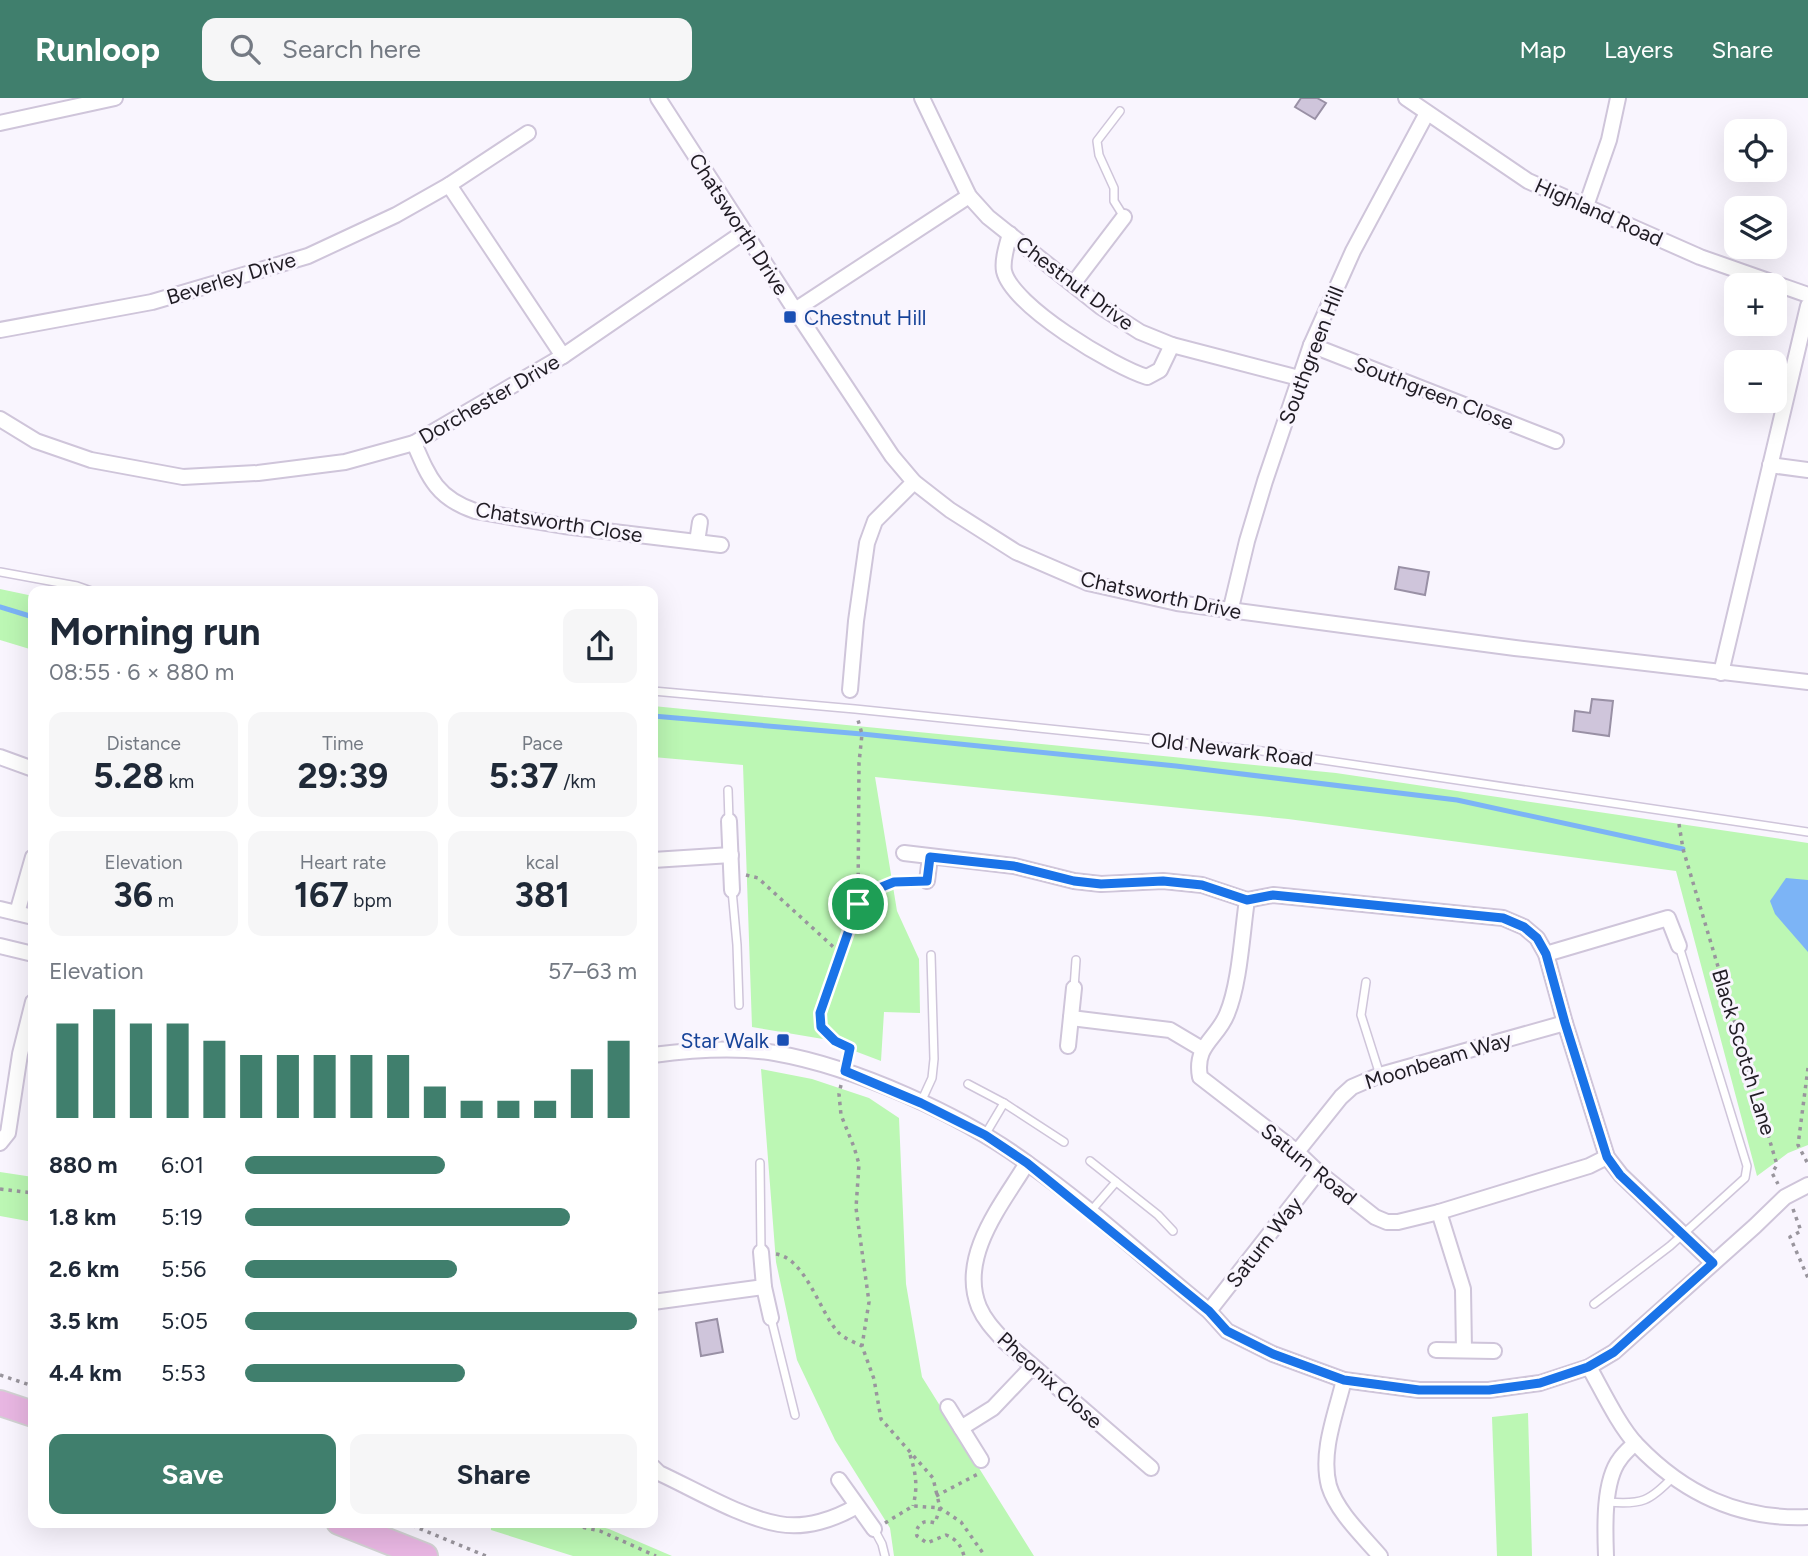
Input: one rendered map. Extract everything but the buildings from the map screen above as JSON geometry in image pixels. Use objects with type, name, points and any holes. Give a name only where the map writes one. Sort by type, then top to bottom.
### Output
[{"type":"highway","points":[[0,1403],[28,1412]]},
{"type":"highway","points":[[354,1528],[425,1556]]},
{"type":"street","points":[[0,123],[116,98]]},
{"type":"street","name":"Chatsworth Drive","points":[[658,98],[892,456],[914,482],[950,510],[1016,552],[1088,583],[1230,612],[1808,682]]},
{"type":"street","name":"Chestnut Drive","points":[[922,98],[969,196],[988,217],[1101,307],[1140,332],[1172,345],[1298,378]]},
{"type":"street","name":"Highland Road","points":[[1406,98],[1528,181],[1700,257],[1808,295]]},
{"type":"street","points":[[1586,206],[1609,140],[1618,98]]},
{"type":"street","name":"Southgreen Hill","points":[[1230,612],[1247,541],[1298,378],[1311,345],[1353,251],[1427,113]]},
{"type":"street","name":"Beverley Drive","points":[[0,330],[152,302],[308,256],[396,215],[449,185],[527,133]]},
{"type":"street","points":[[449,185],[563,356]]},
{"type":"street","points":[[795,310],[969,196]]},
{"type":"street","points":[[1073,284],[1124,217]]},
{"type":"street","name":"Dorchester Drive","points":[[0,419],[36,441],[91,460],[183,477],[258,473],[345,462],[414,443],[563,356],[744,232]]},
{"type":"street","points":[[1010,234],[1004,272],[1012,286],[1064,332],[1097,355],[1147,377],[1160,370],[1172,345]]},
{"type":"street","points":[[1721,673],[1808,306]]},
{"type":"street","name":"Southgreen Close","points":[[1311,345],[1556,441]]},
{"type":"street","name":"Chatsworth Close","points":[[414,443],[425,469],[441,493],[461,507],[564,526],[720,545]]},
{"type":"street","points":[[1770,466],[1808,470]]},
{"type":"street","points":[[850,690],[867,544],[875,521],[914,482]]},
{"type":"street","points":[[697,542],[700,522]]},
{"type":"street","points":[[0,757],[28,767]]},
{"type":"street","points":[[729,821],[733,890]]},
{"type":"street","points":[[904,853],[1014,866],[1074,881],[1101,884],[1163,881],[1202,885],[1247,900],[1273,895],[1503,918],[1524,927],[1537,938],[1546,954],[1607,1157],[1620,1175],[1713,1263]]},
{"type":"street","points":[[658,860],[731,855]]},
{"type":"street","points":[[927,881],[930,857]]},
{"type":"street","points":[[17,913],[28,874]]},
{"type":"street","points":[[1070,1018],[1170,1030],[1202,1049],[1226,1016],[1232,999],[1247,900]]},
{"type":"street","points":[[0,909],[28,916]]},
{"type":"street","points":[[1546,954],[1668,918],[1679,946]]},
{"type":"street","points":[[0,946],[28,953]]},
{"type":"street","points":[[1068,1046],[1074,988]]},
{"type":"street","points":[[0,1143],[8,1133],[20,1054],[28,1022]]},
{"type":"street","name":"Moonbeam Way","points":[[1297,1152],[1352,1087],[1380,1075],[1565,1023]]},
{"type":"street","name":"Saturn Road","points":[[1202,1049],[1198,1065],[1200,1077],[1375,1217],[1387,1222],[1398,1223],[1438,1212],[1589,1166],[1607,1157]]},
{"type":"street","points":[[658,1055],[707,1050],[773,1052],[845,1071],[921,1103],[985,1135],[1027,1163],[1209,1311],[1227,1331],[1273,1354],[1344,1380],[1419,1390],[1489,1390],[1540,1383],[1588,1367],[1614,1352],[1785,1196],[1808,1185]]},
{"type":"street","name":"Pheonix Close","points":[[1027,1163],[989,1226],[978,1250],[975,1292],[979,1307],[989,1325],[1032,1367],[1151,1468]]},
{"type":"street","name":"Saturn Way","points":[[1209,1311],[1318,1172]]},
{"type":"street","points":[[1438,1212],[1463,1289],[1464,1350]]},
{"type":"street","points":[[761,1252],[764,1287],[771,1318]]},
{"type":"street","points":[[658,1301],[764,1287]]},
{"type":"street","points":[[1436,1350],[1494,1351]]},
{"type":"street","points":[[961,1428],[993,1408],[1032,1367]]},
{"type":"street","points":[[1588,1367],[1635,1443],[1673,1477],[1712,1501],[1761,1516],[1808,1517]]},
{"type":"street","points":[[1344,1380],[1328,1445],[1327,1470],[1330,1488],[1340,1507],[1377,1555]]},
{"type":"street","points":[[948,1407],[984,1465]]},
{"type":"street","points":[[1606,1556],[1608,1502],[1614,1472],[1619,1460],[1635,1443]]},
{"type":"street","points":[[658,1472],[746,1513],[780,1524],[808,1524],[840,1516],[857,1506]]},
{"type":"street","points":[[839,1480],[874,1529]]},
{"type":"lane","points":[[1119,111],[1097,141],[1099,155],[1114,188],[1114,201],[1124,217]]},
{"type":"lane","points":[[0,572],[77,586]]},
{"type":"lane","name":"Old Newark Road","points":[[658,691],[1262,751],[1808,832]]},
{"type":"lane","points":[[728,790],[729,821]]},
{"type":"lane","points":[[733,890],[738,1005]]},
{"type":"lane","points":[[1594,1304],[1670,1246],[1745,1178],[1747,1166],[1679,946]]},
{"type":"lane","points":[[921,1103],[932,1078],[934,1059],[930,955]]},
{"type":"lane","points":[[1074,988],[1076,960]]},
{"type":"lane","points":[[1366,982],[1361,1015],[1380,1075]]},
{"type":"lane","points":[[968,1084],[1004,1103],[1064,1142]]},
{"type":"lane","points":[[985,1135],[1004,1103]]},
{"type":"lane","points":[[1090,1161],[1158,1215],[1173,1231]]},
{"type":"lane","points":[[760,1163],[761,1252]]},
{"type":"lane","points":[[1090,1212],[1116,1182]]},
{"type":"lane","points":[[771,1318],[795,1415]]},
{"type":"lane","points":[[1608,1502],[1628,1504],[1646,1501],[1673,1477]]},
{"type":"lane","points":[[874,1529],[883,1544],[885,1556]]},
{"type":"path","points":[[856,709],[862,734],[858,904],[820,1013],[821,1027],[835,1041],[850,1048],[839,1094],[841,1115],[859,1164],[856,1208],[869,1302],[862,1346],[874,1379],[881,1419],[933,1478],[940,1508],[935,1523],[920,1523],[917,1536],[927,1543],[946,1535],[954,1538],[962,1547],[964,1556]]},
{"type":"path","name":"Black Scotch Lane","points":[[1677,811],[1683,849],[1777,1165],[1772,1173],[1795,1212],[1801,1231],[1790,1237],[1808,1278]]},
{"type":"path","points":[[732,874],[758,878],[840,953]]},
{"type":"path","points":[[858,904],[872,891],[894,882],[927,881]]},
{"type":"path","points":[[1808,1068],[1798,1145],[1808,1164]]},
{"type":"path","points":[[0,1189],[28,1193]]},
{"type":"path","points":[[761,1252],[783,1255],[803,1272],[824,1313],[840,1335],[862,1346]]},
{"type":"path","points":[[0,1375],[28,1384]]},
{"type":"path","points":[[909,1453],[916,1473],[916,1492],[912,1506]]},
{"type":"path","points":[[936,1496],[984,1465]]},
{"type":"path","points":[[874,1529],[912,1506],[940,1508],[961,1522],[985,1556]]},
{"type":"path","points":[[418,1528],[486,1556]]},
{"type":"path","points":[[586,1528],[600,1531],[656,1556]]},
{"type":"green space","points":[[0,589],[28,595],[28,648],[0,640]]},
{"type":"green space","points":[[658,706],[1336,773],[1808,843],[1808,1145],[1788,1153],[1757,1176],[1676,871],[1288,819],[875,777],[897,911],[919,959],[920,1013],[884,1012],[881,1061],[823,1039],[752,1027],[743,765],[658,757]]},
{"type":"green space","points":[[761,1069],[812,1079],[869,1098],[899,1118],[906,1284],[922,1377],[1034,1556],[894,1556],[890,1528],[835,1440],[797,1360],[776,1262]]},
{"type":"green space","points":[[0,1172],[28,1176],[28,1221],[0,1216]]},
{"type":"green space","points":[[1528,1413],[1532,1556],[1497,1556],[1492,1417]]},
{"type":"green space","points":[[605,1528],[672,1556],[573,1556],[491,1530]]},
{"type":"water","points":[[1786,878],[1808,880],[1808,952],[1775,914],[1770,901]]},
{"type":"waterway","points":[[0,607],[28,615]]},
{"type":"waterway","points":[[658,716],[1176,766],[1457,800],[1683,849]]},
{"type":"place","name":"Chestnut Hill","points":[[790,317]]},
{"type":"place","name":"Star Walk","points":[[783,1040]]},
{"type":"route","points":[[930,857],[1014,866],[1074,881],[1101,884],[1163,881],[1202,885],[1247,900],[1273,895],[1503,918],[1524,927],[1537,938],[1546,954],[1607,1157],[1620,1175],[1713,1263],[1614,1352],[1588,1367],[1540,1383],[1489,1390],[1419,1390],[1344,1380],[1273,1354],[1227,1331],[1209,1311],[1143,1259],[1090,1212],[1027,1163],[985,1135],[921,1103],[845,1071],[850,1048],[835,1041],[821,1027],[820,1013],[858,904],[872,891],[894,882],[927,881],[930,857]]}]
